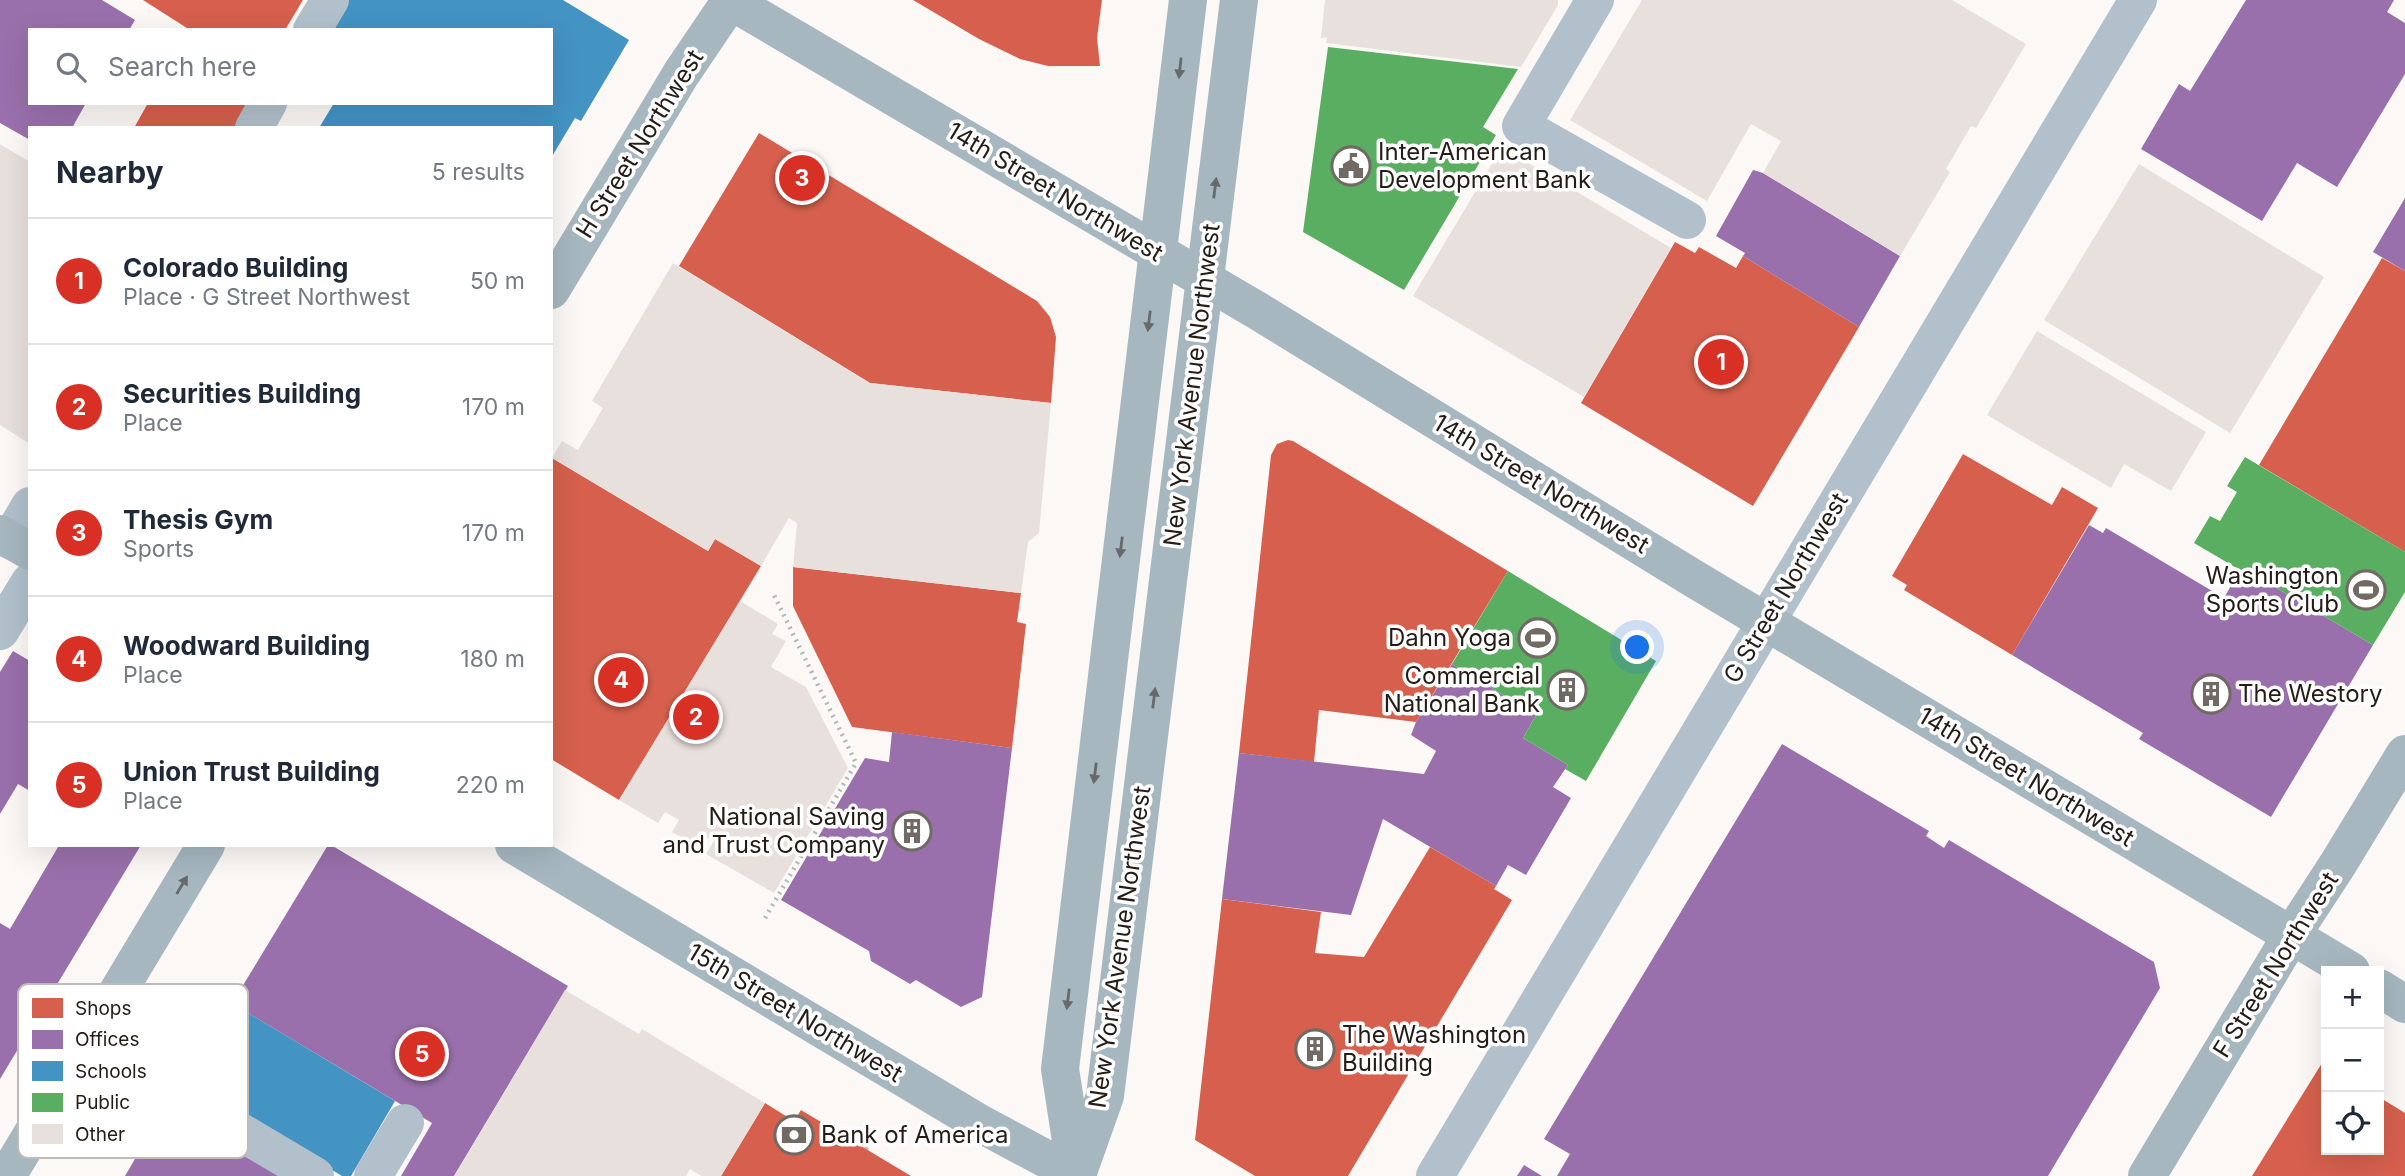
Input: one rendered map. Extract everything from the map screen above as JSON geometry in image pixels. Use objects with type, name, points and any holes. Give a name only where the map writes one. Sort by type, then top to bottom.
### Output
[{"type":"main road","name":"14th Street Northwest","points":[[731,0],[1205,281],[1767,622],[2342,966]]},
{"type":"main road","name":"H Street Northwest","points":[[553,287],[681,74],[731,0]]},
{"type":"main road","name":"New York Avenue Northwest","points":[[1077,1176],[1060,1069],[1188,0]]},
{"type":"main road","name":"New York Avenue Northwest","points":[[1077,1176],[1105,1096],[1240,0]]},
{"type":"main road","name":"F Street Northwest","points":[[2147,1176],[2291,936],[2339,864],[2405,754]]},
{"type":"main road","points":[[122,984],[205,847]]},
{"type":"main road","name":"15th Street Northwest","points":[[517,847],[981,1124],[1077,1176]]},
{"type":"main road","points":[[2384,991],[2405,1004]]},
{"type":"main road","points":[[7,1176],[18,1157]]},
{"type":"street","points":[[313,28],[330,0]]},
{"type":"street","points":[[1595,0],[1521,126],[1687,220]]},
{"type":"street","name":"G Street Northwest","points":[[1434,1176],[2138,0]]},
{"type":"street","points":[[255,126],[267,105]]},
{"type":"street","points":[[13,542],[28,510]]},
{"type":"street","points":[[0,631],[28,585]]},
{"type":"street","points":[[373,1176],[405,1123]]},
{"type":"street","points":[[248,1136],[315,1176]]},
{"type":"path","points":[[765,918],[856,763],[774,593]]},
{"type":"path","points":[[866,1149],[876,1134]]},
{"type":"building: Shops","points":[[143,0],[303,0],[286,28],[187,28]]},
{"type":"building: Shops","points":[[913,0],[1102,0],[1097,38],[1100,66],[1048,66],[1020,59],[979,39]]},
{"type":"building: Shops","points":[[147,105],[265,105],[252,126],[135,126]]},
{"type":"building: Shops","points":[[759,133],[1037,301],[1050,317],[1056,337],[1051,403],[870,383],[679,266]]},
{"type":"building: Shops","points":[[1675,242],[1695,253],[1699,247],[1736,268],[1743,256],[1859,327],[1753,506],[1581,403]]},
{"type":"building: Shops","points":[[2382,258],[2405,271],[2405,552],[2259,465]]},
{"type":"building: Shops","points":[[1288,440],[1508,571],[1416,722],[1319,710],[1314,762],[1239,753],[1271,455],[1277,444]]},
{"type":"building: Shops","points":[[1963,454],[2052,505],[2062,487],[2098,508],[2012,655],[1904,590],[1907,585],[1892,576]]},
{"type":"building: Shops","points":[[553,459],[708,551],[715,539],[761,566],[619,800],[553,760]]},
{"type":"building: Shops","points":[[793,567],[1021,593],[1017,622],[1026,624],[1012,748],[852,727],[793,606]]},
{"type":"building: Shops","name":"The Washington Building","points":[[1430,847],[1496,886],[1494,889],[1512,900],[1348,1176],[1255,1176],[1195,1140],[1222,899],[1321,912],[1315,953],[1364,957]]},
{"type":"building: Shops","points":[[2321,1065],[2321,1155],[2384,1155],[2384,1100],[2405,1113],[2405,1176],[2252,1176]]},
{"type":"building: Shops","name":"Bank of America","points":[[765,1103],[794,1121],[801,1110],[911,1176],[721,1176]]},
{"type":"building: Offices","points":[[0,0],[102,0],[135,20],[130,28],[28,28],[28,105],[85,105],[73,126],[28,126],[28,139],[0,123]]},
{"type":"building: Offices","points":[[2246,0],[2394,0],[2387,12],[2405,23],[2405,74],[2337,187],[2297,163],[2262,221],[2141,149],[2179,84],[2190,91]]},
{"type":"building: Offices","points":[[1753,170],[1763,173],[1900,256],[1859,327],[1743,256],[1745,253],[1716,236]]},
{"type":"building: Offices","points":[[2405,198],[2405,271],[2373,252]]},
{"type":"building: Offices","name":"The Westory","points":[[2089,525],[2103,533],[2106,528],[2224,598],[2240,570],[2245,573],[2246,570],[2373,645],[2271,817],[2139,739],[2143,733],[2012,655]]},
{"type":"building: Offices","points":[[13,651],[28,660],[28,790],[18,784],[0,814],[0,672]]},
{"type":"building: Offices","points":[[1452,664],[1536,715],[1523,738],[1568,765],[1553,787],[1571,798],[1526,875],[1508,865],[1496,886],[1383,819],[1351,915],[1222,899],[1239,753],[1424,774],[1436,751],[1411,735],[1416,722]]},
{"type":"building: Offices","name":"National Saving and Trust Company","points":[[892,732],[1012,748],[982,997],[961,1007],[916,980],[910,984],[871,961],[869,951],[781,900],[865,758],[889,762]]},
{"type":"building: Offices","points":[[1782,744],[1929,831],[1926,836],[1944,848],[1949,840],[2154,962],[2160,988],[2048,1176],[1557,1176],[1570,1154],[1544,1139]]},
{"type":"building: Offices","points":[[58,847],[140,847],[57,984],[18,984],[18,1049],[0,1079],[0,923],[10,929]]},
{"type":"building: Offices","points":[[327,847],[334,847],[568,986],[454,1176],[401,1176],[432,1123],[248,1013],[248,984],[244,984]]},
{"type":"building: Offices","points":[[248,1152],[289,1176],[125,1176],[136,1158],[248,1158]]},
{"type":"building: Offices","points":[[1524,1165],[1542,1176],[1517,1176]]},
{"type":"building: Schools","points":[[339,0],[563,0],[629,40],[581,121],[575,118],[553,155],[553,126],[320,126],[333,105],[553,105],[553,28],[322,28]]},
{"type":"building: Schools","points":[[248,1013],[395,1101],[351,1176],[342,1176],[248,1120]]},
{"type":"building: Public","points":[[1328,47],[1518,69],[1483,127],[1496,135],[1404,290],[1303,232]]},
{"type":"building: Public","points":[[2245,457],[2405,552],[2405,592],[2373,645],[2246,570],[2245,573],[2194,543],[2210,516],[2220,521],[2237,492],[2227,486]]},
{"type":"building: Public","name":"Commercial National Bank","points":[[1508,571],[1656,661],[1586,781],[1565,769],[1568,765],[1523,738],[1536,715],[1452,664]]},
{"type":"building: Other","points":[[1325,0],[1558,0],[1558,5],[1521,67],[1326,43],[1327,37],[1321,38]]},
{"type":"building: Other","points":[[1642,0],[1952,0],[2026,44],[1976,128],[1971,126],[1946,169],[1950,172],[1900,256],[1763,173],[1781,141],[1751,124],[1707,201],[1570,120]]},
{"type":"building: Other","points":[[0,144],[28,161],[28,443],[0,425]]},
{"type":"building: Other","points":[[1502,147],[1671,248],[1584,397],[1413,296]]},
{"type":"building: Other","points":[[2139,164],[2324,277],[2230,433],[2044,320]]},
{"type":"building: Other","points":[[673,263],[870,383],[1051,403],[1039,533],[1028,542],[1021,593],[793,567],[797,523],[789,518],[761,566],[715,539],[708,551],[553,459],[562,441],[578,450],[603,408],[592,401]]},
{"type":"building: Other","points":[[2037,331],[2206,432],[2171,491],[2124,464],[2111,488],[1987,415]]},
{"type":"building: Other","points":[[740,601],[778,624],[772,634],[786,641],[771,667],[806,687],[848,768],[774,893],[706,854],[714,841],[707,837],[700,849],[672,832],[679,820],[665,812],[658,823],[619,800]]},
{"type":"building: Other","points":[[565,990],[639,1034],[642,1029],[765,1103],[721,1176],[701,1176],[690,1169],[686,1176],[454,1176]]},
{"type":"place","name":"Inter-American Development Bank","points":[[1351,166]]},
{"type":"place","name":"Thesis Gym","points":[[802,178]]},
{"type":"place","name":"Colorado Building","points":[[1721,362]]},
{"type":"place","name":"Washington Sports Club","points":[[2366,590]]},
{"type":"place","name":"Dahn Yoga","points":[[1538,638]]},
{"type":"place","name":"Woodward Building","points":[[621,680]]},
{"type":"place","name":"Commercial National Bank","points":[[1567,690]]},
{"type":"place","name":"The Westory","points":[[2211,694]]},
{"type":"place","name":"Securities Building","points":[[696,717]]},
{"type":"place","name":"National Saving and Trust Company","points":[[912,831]]},
{"type":"place","name":"The Washington Building","points":[[1315,1049]]},
{"type":"place","name":"Union Trust Building","points":[[422,1054]]},
{"type":"place","name":"Bank of America","points":[[794,1135]]}]
